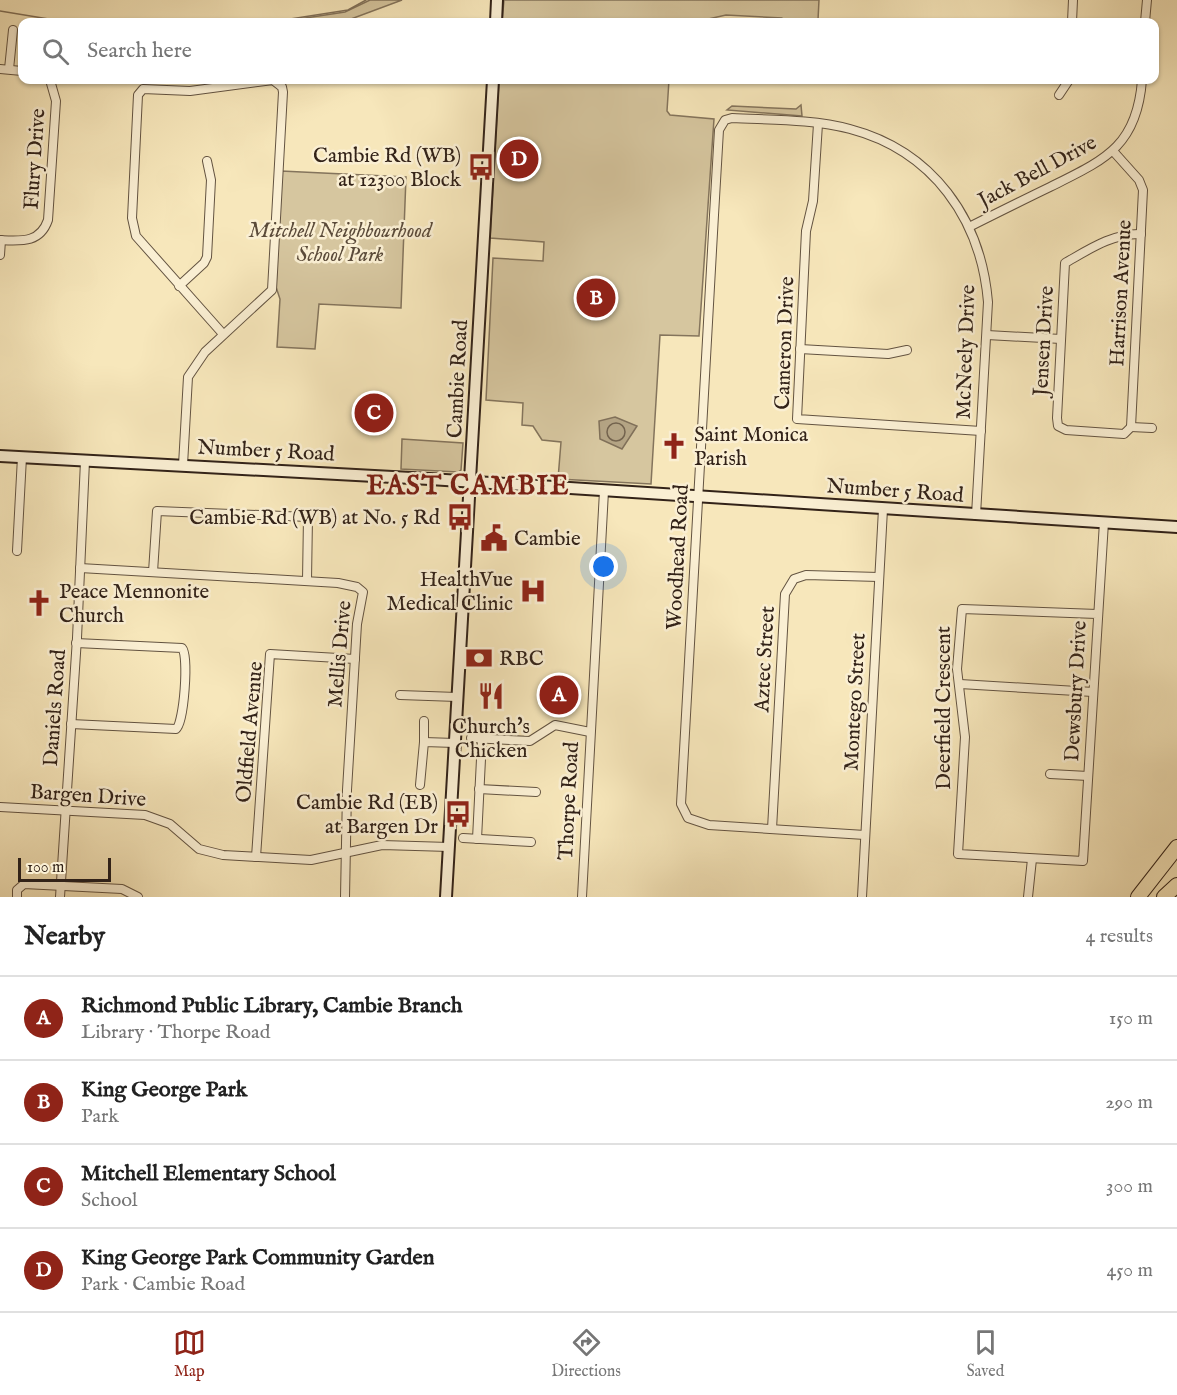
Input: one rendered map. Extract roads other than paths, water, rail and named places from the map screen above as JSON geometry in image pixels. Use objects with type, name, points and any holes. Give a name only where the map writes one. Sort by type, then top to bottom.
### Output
[{"type":"highway","points":[[1138,897],[1177,847]]},
{"type":"highway","points":[[1164,897],[1177,885]]},
{"type":"main road","points":[[496,18],[497,0]]},
{"type":"main road","name":"Cambie Road","points":[[446,897],[493,84]]},
{"type":"main road","name":"Number 5 Road","points":[[0,456],[471,482],[1177,527]]},
{"type":"street","points":[[1072,18],[1073,0]]},
{"type":"street","points":[[1145,18],[1147,0]]},
{"type":"street","points":[[9,69],[13,30]]},
{"type":"street","points":[[0,69],[18,70]]},
{"type":"street","name":"Flury Drive","points":[[0,240],[34,238],[42,235],[48,220],[56,100],[53,84]]},
{"type":"street","points":[[223,334],[179,285],[142,252],[132,218],[139,91],[190,91],[236,84]]},
{"type":"street","points":[[183,465],[188,377],[205,352],[272,290],[283,92],[279,84]]},
{"type":"street","points":[[1059,94],[1065,84]]},
{"type":"street","name":"Jack Bell Drive","points":[[971,226],[1101,162],[1113,152],[1136,117],[1141,84]]},
{"type":"street","name":"McNeely Drive","points":[[725,120],[732,118],[818,124],[850,129],[904,152],[938,180],[971,226],[986,278],[987,335],[976,514]]},
{"type":"street","name":"Woodhead Road","points":[[725,120],[719,130],[717,159],[681,804],[684,812],[694,822],[865,835]]},
{"type":"street","name":"Cameron Drive","points":[[818,124],[813,201],[806,231],[796,419],[981,431]]},
{"type":"street","name":"Harrison Avenue","points":[[1113,152],[1139,180],[1143,190],[1131,427]]},
{"type":"street","points":[[179,285],[204,263],[207,257],[211,180],[207,161]]},
{"type":"street","name":"Jensen Drive","points":[[1131,427],[1124,435],[1066,430],[1058,426],[1061,339],[1065,263],[1102,243],[1129,234],[1141,234]]},
{"type":"street","points":[[0,240],[0,255]]},
{"type":"street","points":[[987,335],[1061,339]]},
{"type":"street","points":[[800,349],[888,354],[907,350]]},
{"type":"street","points":[[1131,427],[1152,428]]},
{"type":"street","points":[[17,551],[22,457]]},
{"type":"street","name":"Daniels Road","points":[[60,897],[85,460]]},
{"type":"street","name":"Thorpe Road","points":[[582,897],[604,491]]},
{"type":"street","name":"Montego Street","points":[[862,897],[883,509]]},
{"type":"street","points":[[153,573],[156,511],[308,517],[307,580]]},
{"type":"street","name":"Dewsbury Drive","points":[[1083,861],[1104,522]]},
{"type":"street","name":"Mellis Drive","points":[[80,568],[307,580],[347,585],[363,592],[357,624],[345,853],[345,897]]},
{"type":"street","name":"Aztec Street","points":[[772,829],[785,594],[794,579],[806,575],[879,577]]},
{"type":"street","name":"Deerfield Crescent","points":[[1083,861],[958,854],[965,737],[957,669],[962,609],[1097,614]]},
{"type":"street","points":[[71,724],[176,729],[182,720],[185,652],[182,648],[76,643]]},
{"type":"street","name":"Oldfield Avenue","points":[[256,857],[270,654],[355,659]]},
{"type":"street","points":[[960,684],[1093,692]]},
{"type":"street","points":[[400,695],[457,697]]},
{"type":"street","points":[[420,785],[424,721]]},
{"type":"street","points":[[471,738],[530,741],[555,725],[590,732]]},
{"type":"street","points":[[477,839],[482,739]]},
{"type":"street","points":[[424,742],[454,743]]},
{"type":"street","points":[[1050,774],[1088,776]]},
{"type":"street","points":[[478,789],[536,792]]},
{"type":"street","name":"Bargen Drive","points":[[0,807],[145,814],[170,824],[199,849],[209,854],[311,860],[393,844],[449,846]]},
{"type":"street","points":[[463,838],[531,842]]},
{"type":"street","points":[[1028,897],[1032,859]]},
{"type":"street","points":[[17,897],[17,890],[24,884],[60,885],[138,897]]},
{"type":"water","points":[[615,417],[637,426],[622,449],[600,439],[599,421]]},
{"type":"waterway","points":[[297,18],[348,10],[366,0]]},
{"type":"waterway","points":[[0,11],[43,18]]},
{"type":"place","name":"King George Park Community Garden","points":[[519,159]]},
{"type":"place","name":"Cambie Rd (WB) at 12300 Block","points":[[481,167]]},
{"type":"place","name":"King George Park","points":[[596,298]]},
{"type":"place","name":"Mitchell Elementary School","points":[[374,413]]},
{"type":"place","name":"Saint Monica Parish","points":[[674,446]]},
{"type":"place","name":"Cambie Rd (WB) at No. 5 Rd","points":[[460,517]]},
{"type":"place","name":"Cambie","points":[[494,538]]},
{"type":"place","name":"HealthVue Medical Clinic","points":[[533,591]]},
{"type":"place","name":"Peace Mennonite Church","points":[[39,603]]},
{"type":"place","name":"RBC","points":[[479,658]]},
{"type":"place","name":"Richmond Public Library, Cambie Branch","points":[[559,695]]},
{"type":"place","name":"Church's Chicken","points":[[491,696]]},
{"type":"place","name":"Cambie Rd (EB) at Bargen Dr","points":[[458,814]]},
{"type":"district","name":"EAST CAMBIE","points":[[468,485]]},
{"type":"park label","name":"Mitchell Neighbourhood School Park","points":[[340,242]]}]
